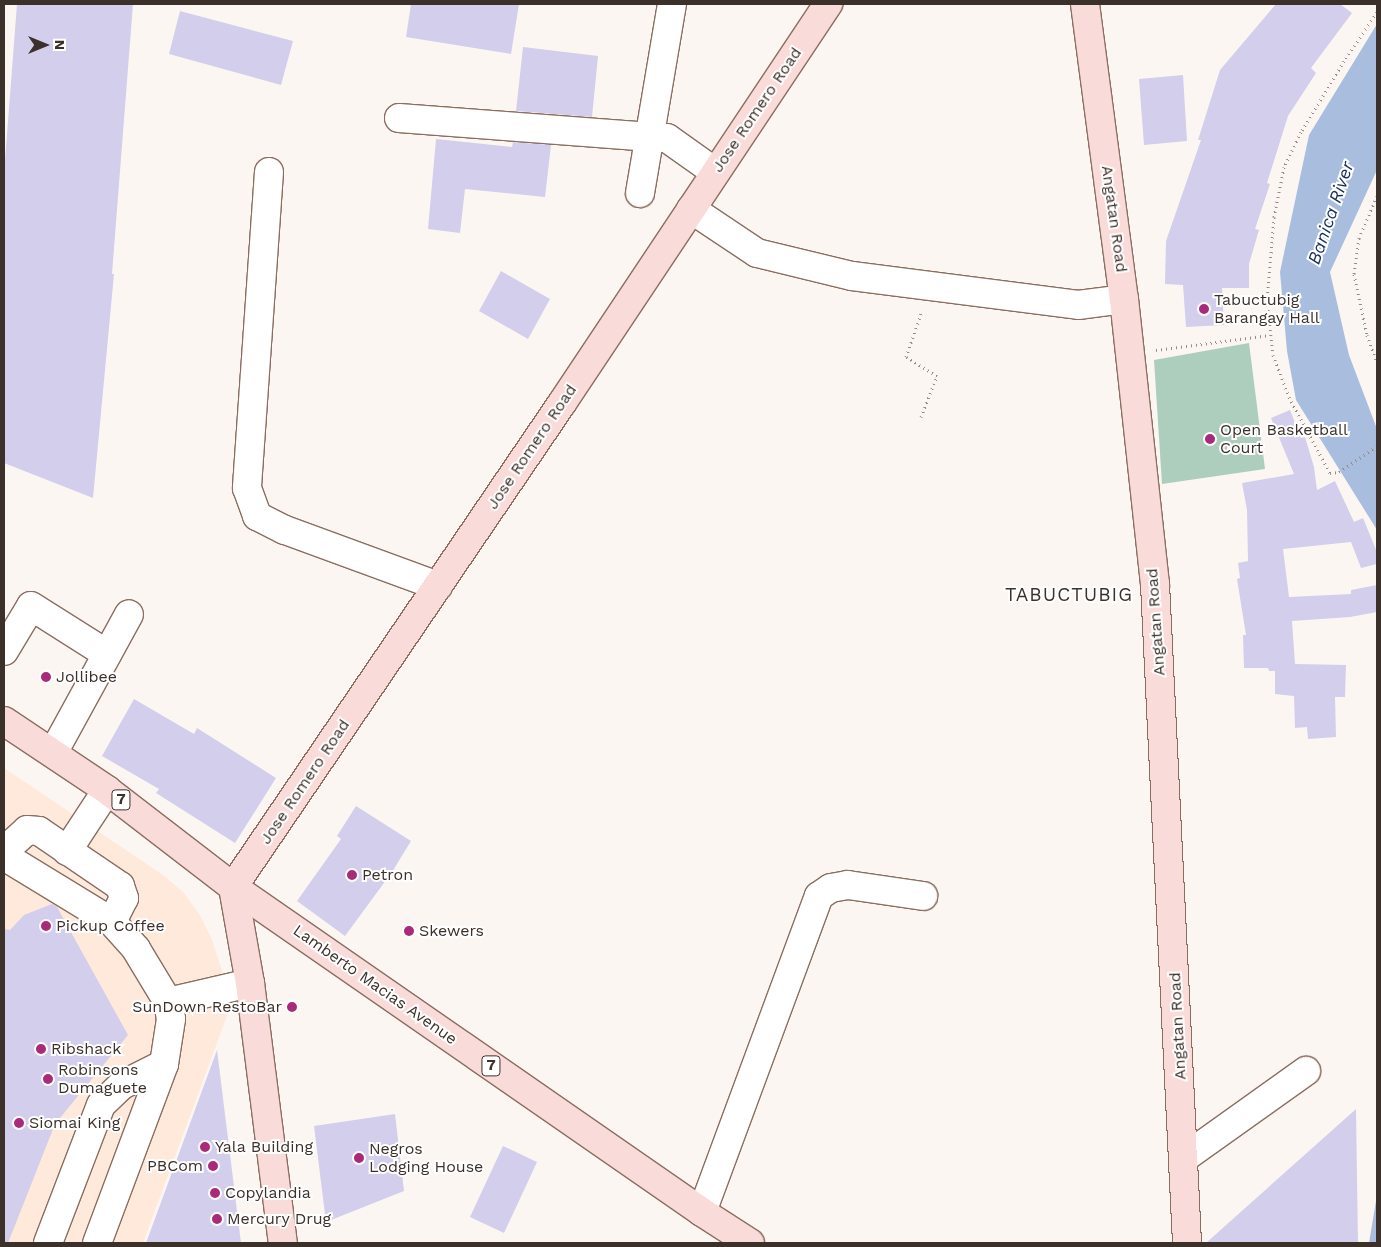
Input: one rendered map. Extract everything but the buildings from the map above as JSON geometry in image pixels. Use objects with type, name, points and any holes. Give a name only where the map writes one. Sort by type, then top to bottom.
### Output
[{"type":"main road","name":"Jose Romero Road","points":[[233,887],[438,586],[828,4]]},
{"type":"main road","name":"Angatan Road","points":[[1085,4],[1124,299],[1155,584],[1187,1243]]},
{"type":"main road","name":"Lamberto Macias Avenue","points":[[4,721],[108,790],[233,887],[702,1212],[750,1243]]},
{"type":"main road","points":[[233,887],[250,983],[283,1243]]},
{"type":"street","points":[[640,193],[672,4]]},
{"type":"street","points":[[399,118],[651,135],[667,138],[716,172]]},
{"type":"street","points":[[268,172],[248,488],[257,516],[285,530],[438,586]]},
{"type":"street","points":[[691,209],[757,253],[852,276],[931,284],[1078,305],[1124,299]]},
{"type":"street","points":[[4,651],[32,606],[106,654]]},
{"type":"street","points":[[52,753],[129,614]]},
{"type":"street","points":[[68,851],[108,790]]},
{"type":"street","points":[[4,851],[27,830],[38,831],[120,886],[124,898],[112,922]]},
{"type":"street","points":[[4,856],[112,922],[136,949],[168,1002],[171,1019],[164,1064],[97,1243]]},
{"type":"street","points":[[702,1212],[819,896],[831,888],[848,885],[923,896]]},
{"type":"street","points":[[168,1002],[250,983]]},
{"type":"street","points":[[48,1243],[101,1105],[122,1085],[164,1064]]},
{"type":"street","points":[[1184,1158],[1306,1071]]},
{"type":"path","points":[[1377,12],[1301,132],[1284,167],[1274,217],[1267,300],[1273,355],[1289,398],[1330,473],[1339,472],[1377,446]]},
{"type":"path","points":[[1377,196],[1359,238],[1354,274],[1367,335],[1377,363]]},
{"type":"path","points":[[921,417],[937,376],[906,357],[931,284]]},
{"type":"path","points":[[1130,354],[1270,335]]},
{"type":"shaded area","points":[[4,768],[163,875],[183,892],[200,915],[212,940],[222,971],[228,1013],[143,1243],[4,1243]]},
{"type":"green space","name":"Open Basketball Court","points":[[1249,343],[1265,469],[1162,484],[1154,360]]},
{"type":"water","name":"Banica River","points":[[1377,24],[1377,170],[1330,272],[1349,355],[1377,429],[1377,530],[1296,400],[1287,351],[1280,272],[1309,135]]},
{"type":"water","points":[[1377,1195],[1377,1243],[1369,1243]]},
{"type":"place","name":"Tabuctubig Barangay Hall","points":[[1204,309]]},
{"type":"place","name":"Open Basketball Court","points":[[1210,439]]},
{"type":"place","name":"Jollibee","points":[[46,677]]},
{"type":"place","name":"Petron","points":[[352,875]]},
{"type":"place","name":"Pickup Coffee","points":[[46,926]]},
{"type":"place","name":"Skewers","points":[[409,931]]},
{"type":"place","name":"SunDown RestoBar","points":[[292,1007]]},
{"type":"place","name":"Ribshack","points":[[41,1049]]},
{"type":"place","name":"Robinsons Dumaguete","points":[[48,1079]]},
{"type":"place","name":"Siomai King","points":[[19,1123]]},
{"type":"place","name":"Yala Building","points":[[205,1147]]},
{"type":"place","name":"Negros Lodging House","points":[[359,1158]]},
{"type":"place","name":"PBCom","points":[[213,1166]]},
{"type":"place","name":"Copylandia","points":[[215,1193]]},
{"type":"place","name":"Mercury Drug","points":[[217,1219]]},
{"type":"district","name":"TABUCTUBIG","points":[[1069,595]]}]
